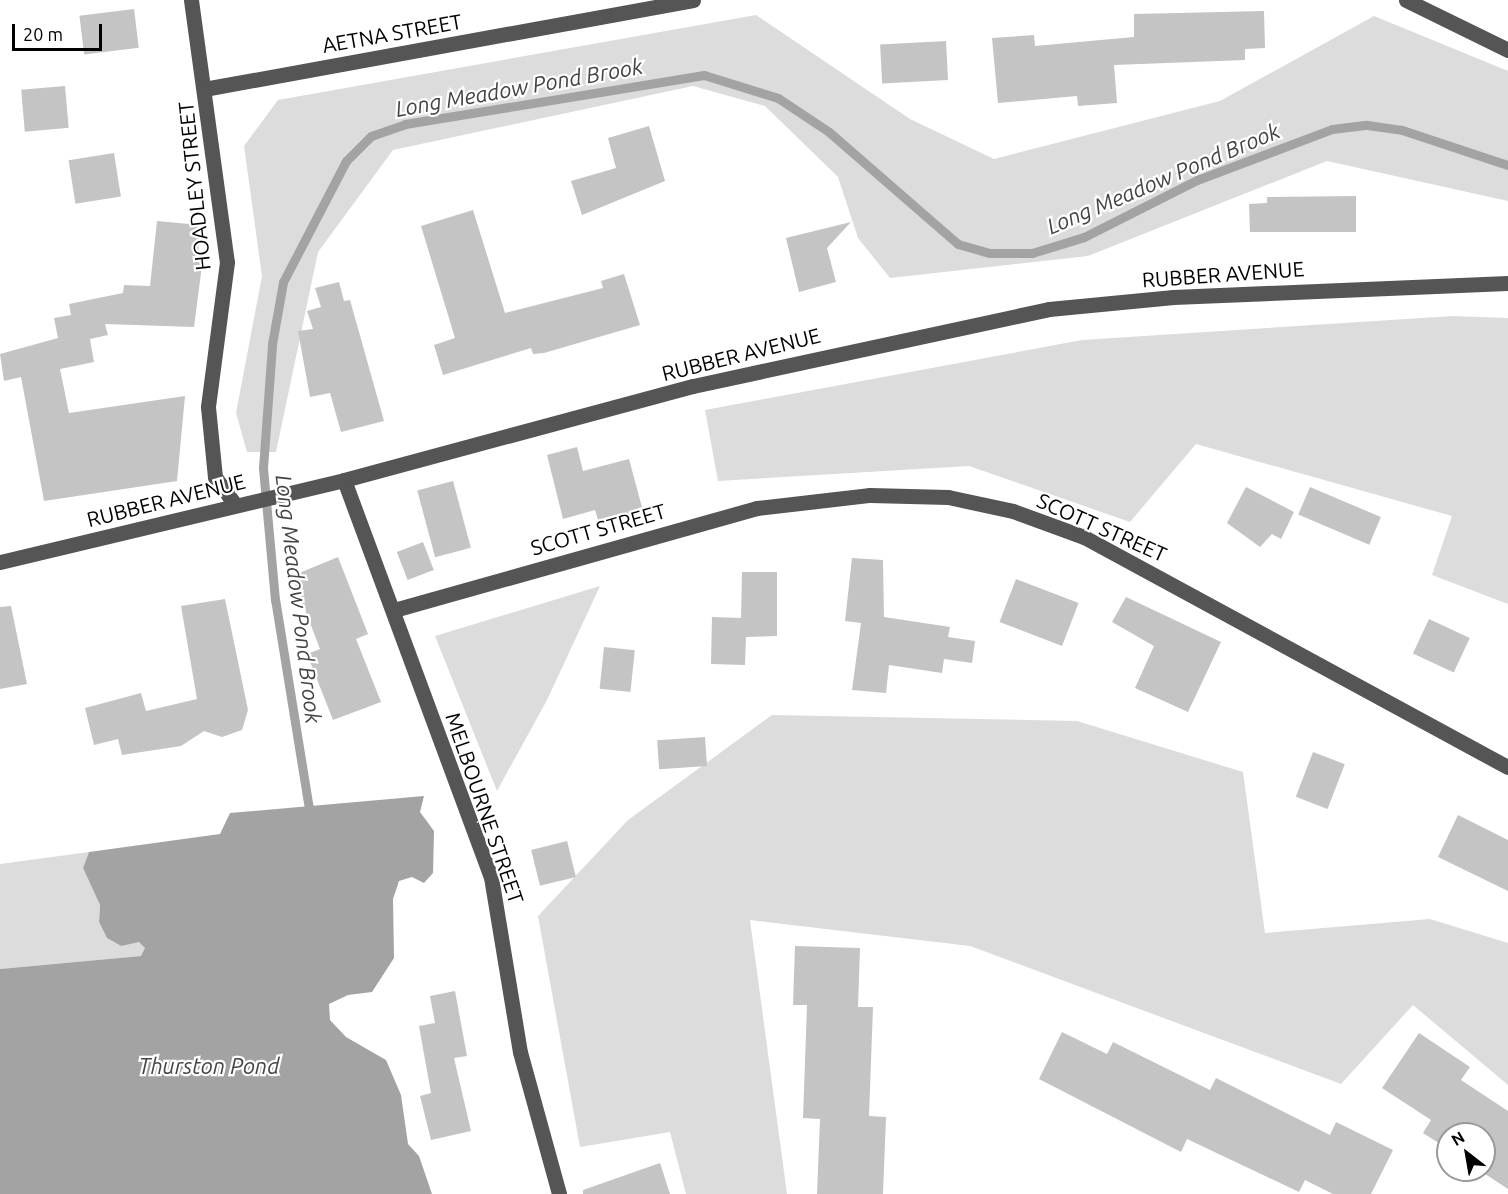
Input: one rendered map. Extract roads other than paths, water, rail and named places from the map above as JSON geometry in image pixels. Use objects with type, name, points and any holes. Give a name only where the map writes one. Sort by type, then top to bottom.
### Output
[{"type":"street","name":"HOADLEY STREET","points":[[191,0],[227,262],[208,407],[215,477],[236,505]]},
{"type":"street","name":"AETNA STREET","points":[[204,89],[693,0]]},
{"type":"street","points":[[1406,0],[1508,50]]},
{"type":"street","name":"RUBBER AVENUE","points":[[0,562],[344,480],[704,383],[1049,309],[1173,297],[1508,283]]},
{"type":"street","name":"MELBOURNE STREET","points":[[344,480],[491,877],[531,1103],[559,1194]]},
{"type":"street","name":"SCOTT STREET","points":[[394,610],[757,508],[870,495],[948,497],[1013,511],[1084,537],[1508,767]]},
{"type":"water","name":"Thurston Pond","points":[[424,796],[420,812],[434,831],[433,873],[424,883],[412,877],[399,881],[393,899],[394,958],[372,992],[348,995],[329,1004],[330,1020],[346,1037],[386,1060],[401,1095],[408,1144],[419,1156],[432,1194],[0,1194],[0,969],[141,956],[145,948],[139,942],[121,946],[107,938],[99,922],[100,905],[83,868],[89,852],[220,834],[230,813]]},
{"type":"waterway","name":"Long Meadow Pond Brook","points":[[310,815],[275,600],[263,468],[272,344],[283,282],[346,161],[371,136],[405,124],[704,75],[778,98],[829,132],[958,244],[990,253],[1032,253],[1084,237],[1197,180],[1332,129],[1367,125],[1402,130],[1508,165]]}]
